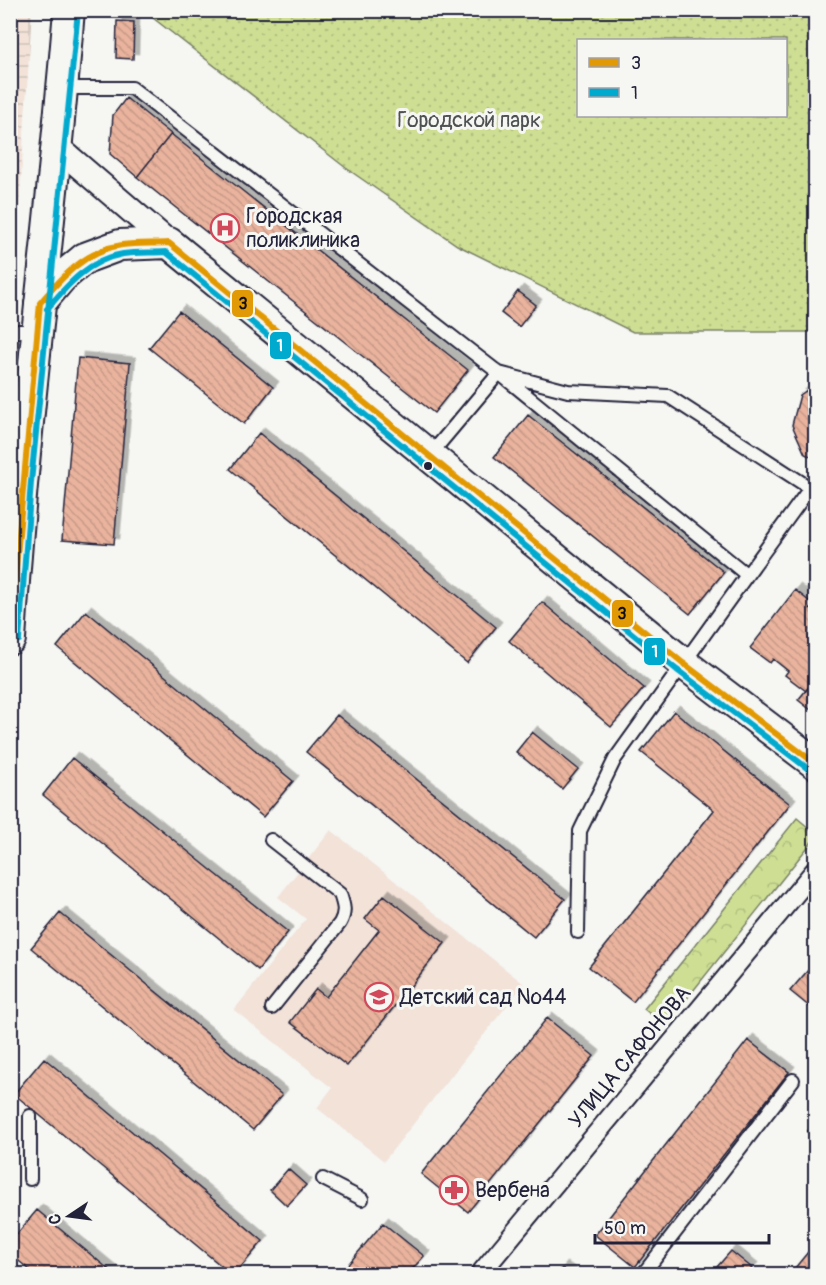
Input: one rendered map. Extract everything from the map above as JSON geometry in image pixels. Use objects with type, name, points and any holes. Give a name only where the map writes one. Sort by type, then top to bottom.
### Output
[{"type":"street","points":[[10,639],[29,322],[56,146],[69,10]]},
{"type":"street","points":[[56,146],[169,243],[683,663],[816,764]]},
{"type":"street","points":[[29,322],[61,278],[85,258],[120,245],[169,243]]},
{"type":"street","name":"УЛИЦА САФОНОВА","points":[[480,1275],[816,869]]},
{"type":"lane","points":[[63,88],[132,88],[499,373],[747,575]]},
{"type":"lane","points":[[429,456],[499,373]]},
{"type":"lane","points":[[499,373],[568,391],[668,396],[813,488],[747,575],[615,759],[580,831],[578,932]]},
{"type":"lane","points":[[271,840],[340,894],[345,906],[340,923],[273,1008]]},
{"type":"lane","points":[[643,1275],[793,1080]]},
{"type":"lane","points":[[30,1116],[30,1179]]},
{"type":"lane","points":[[323,1179],[362,1199]]},
{"type":"shaded area","points":[[11,10],[32,11],[13,299],[11,301]]},
{"type":"shaded area","name":"Детский сад №44","points":[[331,830],[524,984],[384,1161],[317,1108],[332,1088],[234,1010],[306,919],[278,897]]},
{"type":"green space","name":"Городской парк","points":[[144,11],[815,11],[815,332],[633,332],[457,245],[346,168]]},
{"type":"green space","points":[[797,818],[815,833],[815,838],[665,1026],[644,1009]]},
{"type":"building","points":[[117,21],[134,22],[133,59],[116,58]]},
{"type":"building","points":[[126,98],[171,134],[137,177],[110,154],[113,115]]},
{"type":"building","points":[[171,134],[468,370],[434,413],[137,177]]},
{"type":"building","points":[[518,291],[536,305],[519,327],[501,313]]},
{"type":"building","points":[[179,311],[273,387],[244,424],[149,348]]},
{"type":"building","points":[[78,358],[130,363],[114,544],[62,540]]},
{"type":"building","points":[[816,384],[816,459],[805,454],[792,425],[800,395]]},
{"type":"building","points":[[528,415],[724,572],[690,614],[494,457]]},
{"type":"building","points":[[259,433],[496,627],[467,663],[230,469]]},
{"type":"building","points":[[795,590],[814,605],[810,609],[816,613],[816,678],[806,691],[785,675],[788,671],[773,659],[770,663],[750,648]]},
{"type":"building","points":[[542,602],[644,688],[611,727],[509,641]]},
{"type":"building","points":[[86,611],[293,781],[263,817],[57,647]]},
{"type":"building","points":[[816,678],[816,714],[798,700]]},
{"type":"building","points":[[674,711],[790,804],[633,1002],[589,967],[714,810],[641,752]]},
{"type":"building","points":[[337,715],[565,899],[534,937],[306,752]]},
{"type":"building","points":[[532,732],[578,769],[562,789],[516,752]]},
{"type":"building","points":[[72,758],[288,932],[258,970],[43,795]]},
{"type":"building","points":[[384,895],[445,943],[347,1066],[290,1022],[316,989],[326,997],[379,930],[365,919]]},
{"type":"building","points":[[60,913],[282,1095],[253,1130],[31,948]]},
{"type":"building","points":[[816,961],[816,1012],[790,991]]},
{"type":"building","points":[[547,1018],[594,1056],[468,1212],[421,1174]]},
{"type":"building","points":[[748,1040],[789,1072],[635,1267],[595,1235]]},
{"type":"building","points":[[44,1058],[263,1241],[235,1274],[231,1274],[14,1094]]},
{"type":"building","points":[[816,1121],[816,1139],[807,1132]]},
{"type":"building","points":[[288,1169],[306,1185],[287,1206],[270,1190]]},
{"type":"building","points":[[37,1210],[115,1274],[35,1274],[10,1254],[10,1242]]},
{"type":"building","points":[[383,1223],[424,1256],[408,1274],[340,1274]]},
{"type":"building","points":[[731,1251],[752,1268],[746,1274],[726,1274],[717,1267]]},
{"type":"building","points":[[808,1252],[816,1259],[816,1274],[790,1274]]},
{"type":"building","points":[[562,1268],[571,1274],[557,1274]]},
{"type":"transit line","name":"1","points":[[19,640],[31,482],[78,11]]},
{"type":"transit line","name":"3","points":[[40,303],[76,266],[97,253],[122,245],[169,243],[683,663],[816,764]]},
{"type":"transit line","name":"1","points":[[47,309],[80,274],[100,262],[123,254],[166,252],[677,670],[811,771]]},
{"type":"transit line","name":"3","points":[[10,633],[40,303]]},
{"type":"place","name":"Городская поликлиника","points":[[225,228]]},
{"type":"place","name":"Детский сад №44","points":[[379,997]]},
{"type":"place","name":"Вербена","points":[[454,1190]]}]
